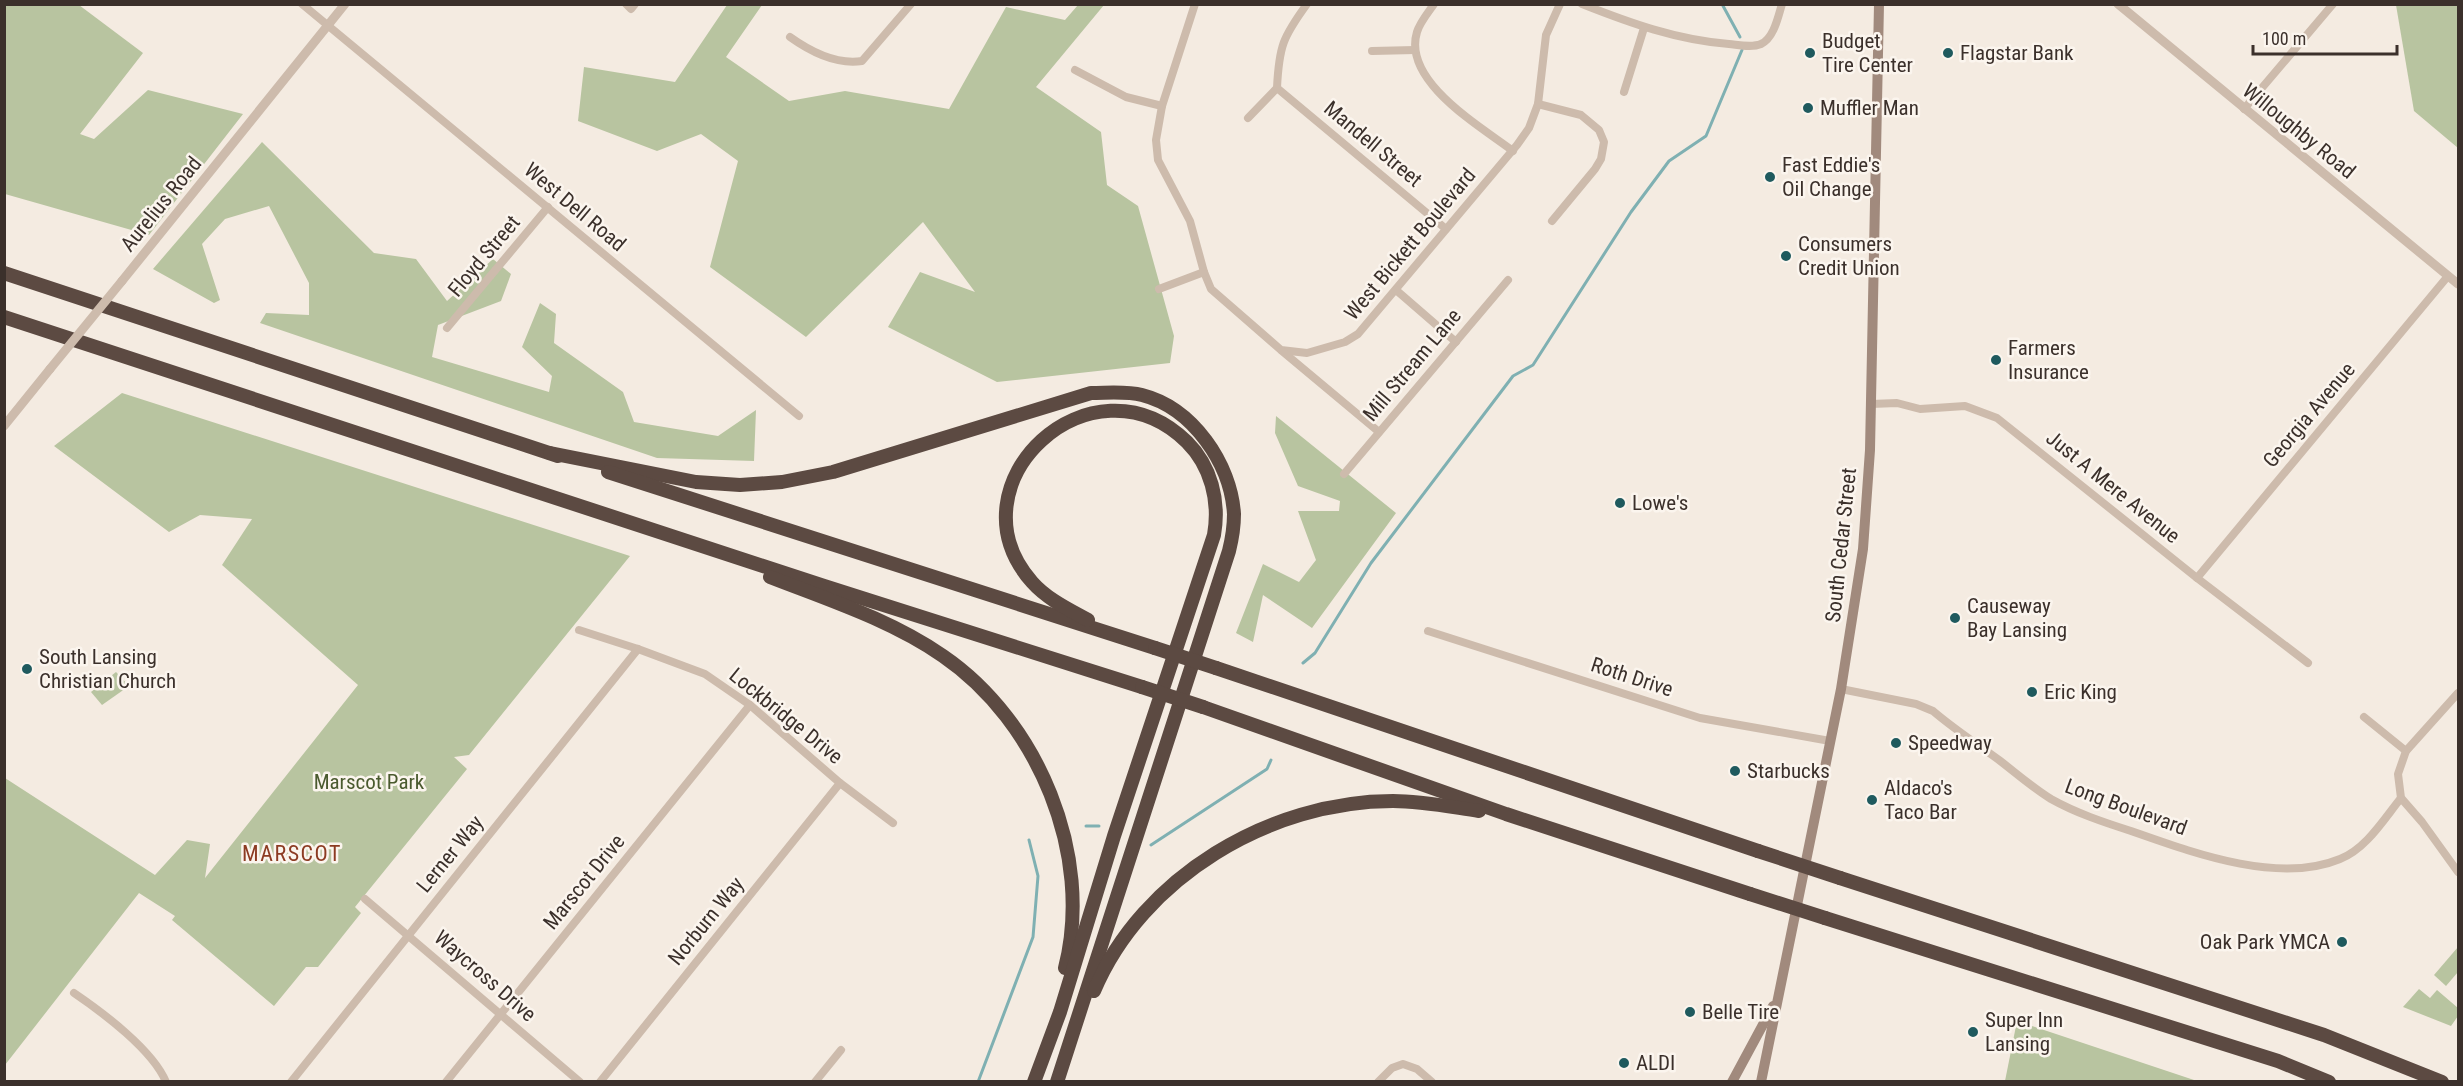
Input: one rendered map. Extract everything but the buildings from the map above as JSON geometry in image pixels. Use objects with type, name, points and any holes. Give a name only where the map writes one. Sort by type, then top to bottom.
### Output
[{"type":"highway","points":[[4,273],[550,453],[1216,668],[1840,878],[2324,1035],[2442,1082]]},
{"type":"highway","points":[[4,317],[1203,707],[1506,814],[2267,1058],[2329,1082]]},
{"type":"highway","points":[[550,453],[696,482],[740,485],[782,482],[833,472],[1091,393],[1109,392],[1143,395],[1172,409],[1201,436],[1220,461],[1226,478],[1234,513],[1229,551],[1057,1082]]},
{"type":"highway","points":[[1034,1082],[1060,1012],[1114,836],[1204,571],[1216,521],[1215,501],[1210,480],[1198,455],[1186,442],[1170,429],[1149,417],[1129,412],[1103,411],[1064,422],[1035,444],[1022,461],[1013,482],[1008,501],[1007,522],[1016,557],[1033,583],[1062,606],[1119,637]]},
{"type":"highway","points":[[627,521],[892,627],[928,646],[958,666],[995,702],[1023,741],[1046,783],[1060,825],[1069,863],[1071,931],[1066,964],[1049,1037]]},
{"type":"highway","points":[[1063,1062],[1097,983],[1123,940],[1160,896],[1199,864],[1235,842],[1261,829],[1298,817],[1372,802],[1423,803],[1506,814]]},
{"type":"main road","name":"South Cedar Street","points":[[1761,1082],[1841,689],[1863,549],[1872,404],[1879,4]]},
{"type":"main road","points":[[1732,1082],[1779,995]]},
{"type":"street","name":"West Dell Road","points":[[302,4],[799,416]]},
{"type":"street","name":"Aurelius Road","points":[[4,426],[345,4]]},
{"type":"street","points":[[790,37],[810,51],[847,63],[862,61],[911,4]]},
{"type":"street","points":[[1195,4],[1162,106],[1156,140],[1158,160],[1190,221],[1203,273],[1211,289],[1221,299],[1380,432]]},
{"type":"street","points":[[1248,118],[1277,88],[1278,61],[1286,33],[1307,4]]},
{"type":"street","points":[[1434,4],[1417,31],[1414,50],[1424,75],[1436,91],[1513,151]]},
{"type":"street","name":"West Bickett Boulevard","points":[[1281,350],[1307,353],[1345,342],[1358,334],[1513,151],[1529,128],[1538,104],[1546,35],[1560,4]]},
{"type":"street","points":[[1582,4],[1644,28],[1700,42],[1752,46],[1762,44],[1771,36],[1782,4]]},
{"type":"street","name":"Willoughby Road","points":[[2118,4],[2458,285]]},
{"type":"street","points":[[2244,109],[2333,4]]},
{"type":"street","points":[[1624,92],[1644,28]]},
{"type":"street","points":[[1372,51],[1414,50]]},
{"type":"street","points":[[1075,70],[1126,97],[1162,106]]},
{"type":"street","name":"Mandell Street","points":[[1277,88],[1446,229]]},
{"type":"street","points":[[1538,104],[1581,115],[1599,130],[1604,142],[1601,159],[1595,169],[1552,221]]},
{"type":"street","name":"Floyd Street","points":[[447,328],[548,207]]},
{"type":"street","points":[[1159,289],[1203,273]]},
{"type":"street","name":"Georgia Avenue","points":[[2197,578],[2448,276]]},
{"type":"street","name":"Mill Stream Lane","points":[[1344,474],[1508,280]]},
{"type":"street","points":[[1396,290],[1455,342]]},
{"type":"street","name":"Just A Mere Avenue","points":[[1872,404],[1897,403],[1920,409],[1965,406],[1997,418],[2197,578],[2308,663]]},
{"type":"street","name":"Lockbridge Drive","points":[[579,630],[705,674],[750,705],[840,783],[893,824]]},
{"type":"street","name":"Roth Drive","points":[[1428,631],[1700,718],[1830,741]]},
{"type":"street","name":"Lerner Way","points":[[291,1082],[638,649]]},
{"type":"street","name":"Long Boulevard","points":[[1841,689],[1916,704],[1933,711],[2048,797],[2077,812],[2160,842],[2228,861],[2291,868],[2340,860],[2354,852],[2370,836],[2401,798]]},
{"type":"street","points":[[2458,693],[2406,751],[2398,774],[2401,798],[2422,822],[2458,872]]},
{"type":"street","name":"Marscot Drive","points":[[446,1082],[750,705]]},
{"type":"street","points":[[2364,717],[2406,751]]},
{"type":"street","name":"Norburn Way","points":[[600,1082],[840,783]]},
{"type":"street","name":"Waycross Drive","points":[[365,899],[409,934],[580,1082]]},
{"type":"street","points":[[74,993],[96,1008],[156,1062],[166,1082]]},
{"type":"street","points":[[815,1082],[841,1050]]},
{"type":"street","points":[[1378,1082],[1392,1068],[1403,1064],[1417,1069],[1432,1082]]},
{"type":"green space","points":[[4,5],[79,5],[143,53],[80,134],[94,139],[148,90],[243,114],[149,235],[5,194]]},
{"type":"green space","points":[[727,5],[762,5],[726,57],[789,101],[845,91],[949,109],[1006,7],[1065,20],[1078,5],[1104,5],[1036,87],[1101,132],[1107,185],[1138,206],[1174,336],[1170,363],[997,382],[888,327],[920,272],[975,292],[923,222],[806,337],[710,267],[738,161],[701,134],[657,151],[578,121],[584,67],[675,82]]},
{"type":"green space","points":[[2396,5],[2458,5],[2458,148],[2414,111]]},
{"type":"green space","points":[[262,142],[374,253],[416,259],[447,301],[493,259],[511,274],[501,301],[438,325],[432,357],[549,392],[552,376],[522,347],[540,303],[556,314],[554,343],[623,392],[634,422],[718,436],[756,410],[754,461],[657,458],[260,323],[266,313],[309,315],[309,283],[269,206],[225,219],[202,244],[220,300],[214,303],[153,269]]},
{"type":"green space","name":"Marscot Park","points":[[122,393],[630,556],[469,755],[454,757],[467,769],[355,907],[361,913],[318,967],[306,967],[274,1006],[172,920],[175,916],[139,893],[5,1065],[5,778],[155,875],[187,840],[210,844],[205,878],[358,685],[222,565],[252,519],[200,515],[169,532],[54,446]]},
{"type":"green space","points":[[1276,416],[1396,513],[1312,628],[1263,595],[1253,642],[1236,633],[1263,564],[1299,582],[1316,560],[1298,511],[1339,511],[1340,501],[1298,486],[1275,433]]},
{"type":"green space","points":[[116,672],[129,686],[102,705],[91,692]]},
{"type":"green space","points":[[2458,947],[2458,972],[2446,986],[2434,975]]},
{"type":"green space","points":[[2419,989],[2430,998],[2437,990],[2458,1008],[2458,1016],[2451,1026],[2403,1007]]},
{"type":"green space","points":[[2017,1021],[2197,1081],[2005,1081]]},
{"type":"waterway","points":[[1722,4],[1740,37]]},
{"type":"waterway","points":[[1303,663],[1315,653],[1371,563],[1513,376],[1533,365],[1631,212],[1669,161],[1706,136],[1742,50]]},
{"type":"waterway","points":[[1151,845],[1267,769],[1271,760]]},
{"type":"waterway","points":[[1086,826],[1099,826]]},
{"type":"waterway","points":[[978,1082],[1033,937],[1038,876],[1029,840]]},
{"type":"place","name":"Budget Tire Center","points":[[1810,53]]},
{"type":"place","name":"Flagstar Bank","points":[[1948,53]]},
{"type":"place","name":"Muffler Man","points":[[1808,108]]},
{"type":"place","name":"Fast Eddie's Oil Change","points":[[1770,177]]},
{"type":"place","name":"Consumers Credit Union","points":[[1786,256]]},
{"type":"place","name":"Farmers Insurance","points":[[1996,360]]},
{"type":"place","name":"Lowe's","points":[[1620,503]]},
{"type":"place","name":"Causeway Bay Lansing","points":[[1955,618]]},
{"type":"place","name":"South Lansing Christian Church","points":[[27,669]]},
{"type":"place","name":"Eric King","points":[[2032,692]]},
{"type":"place","name":"Speedway","points":[[1896,743]]},
{"type":"place","name":"Starbucks","points":[[1735,771]]},
{"type":"place","name":"Aldaco's Taco Bar","points":[[1872,800]]},
{"type":"place","name":"Oak Park YMCA","points":[[2342,942]]},
{"type":"place","name":"Belle Tire","points":[[1690,1012]]},
{"type":"place","name":"Super Inn Lansing","points":[[1973,1032]]},
{"type":"place","name":"ALDI","points":[[1624,1063]]},
{"type":"district","name":"MARSCOT","points":[[292,853]]}]
